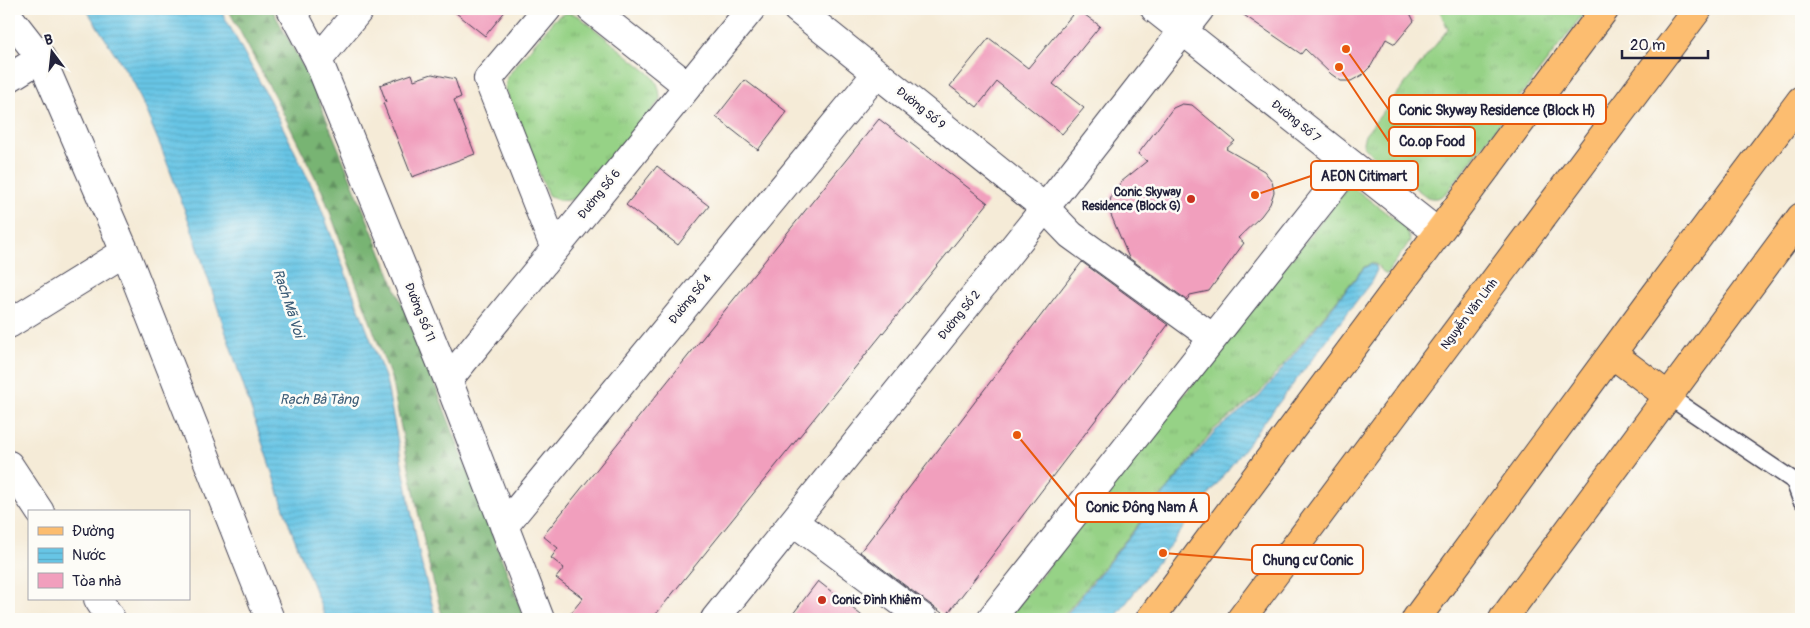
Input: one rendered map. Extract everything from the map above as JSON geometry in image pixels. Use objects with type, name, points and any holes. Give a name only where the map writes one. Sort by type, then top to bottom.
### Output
[{"type":"main road","points":[[1150,619],[1605,9]]},
{"type":"main road","name":"Nguyễn Văn Linh","points":[[1241,619],[1698,9]]},
{"type":"main road","points":[[1416,619],[1801,100]]},
{"type":"main road","points":[[1503,619],[1801,217]]},
{"type":"main road","points":[[1612,354],[1668,396]]},
{"type":"street","name":"Đường Số 11","points":[[291,9],[318,60],[448,380],[540,619]]},
{"type":"street","points":[[318,60],[360,9]]},
{"type":"street","points":[[547,9],[488,79],[555,249]]},
{"type":"street","points":[[592,9],[688,86]]},
{"type":"street","name":"Đường Số 6","points":[[448,380],[751,9]]},
{"type":"street","name":"Đường Số 9","points":[[797,9],[1045,208],[1071,235],[1213,338]]},
{"type":"street","name":"Đường Số 7","points":[[1155,9],[1437,232]]},
{"type":"street","name":"Đường Số 2","points":[[715,619],[1045,208],[1200,9]]},
{"type":"street","points":[[9,17],[41,58],[125,252],[270,619]]},
{"type":"street","points":[[9,78],[41,58]]},
{"type":"street","name":"Đường Số 4","points":[[504,526],[877,73]]},
{"type":"street","points":[[991,619],[1350,164]]},
{"type":"street","points":[[9,324],[125,252]]},
{"type":"street","points":[[9,465],[39,510]]},
{"type":"street","points":[[794,522],[924,619]]},
{"type":"street","points":[[99,600],[111,619]]},
{"type":"lane","points":[[1668,396],[1798,481],[1801,500]]},
{"type":"green space","points":[[228,9],[272,9],[310,79],[435,385],[525,619],[443,619],[428,561],[391,378],[323,193]]},
{"type":"green space","points":[[1439,9],[1587,9],[1448,191],[1441,196],[1433,198],[1427,197],[1364,148],[1363,142],[1365,135],[1448,29]]},
{"type":"green space","points":[[567,13],[580,17],[650,74],[660,92],[660,100],[580,197],[571,200],[556,199],[548,195],[505,89],[507,77],[553,21]]},
{"type":"green space","points":[[1350,185],[1406,228],[1410,241],[1386,275],[1377,265],[1372,263],[1364,267],[1259,394],[1213,430],[1061,619],[1007,619]]},
{"type":"water","name":"Rạch Bà Tàng","points":[[86,9],[220,9],[223,14],[270,101],[316,195],[386,380],[421,562],[436,619],[326,619],[290,527],[191,227],[163,152],[134,83]]},
{"type":"water","points":[[1371,264],[1376,266],[1377,270],[1371,282],[1114,619],[1063,619],[1215,431],[1260,396],[1364,268]]},
{"type":"building","points":[[451,9],[507,9],[485,36]]},
{"type":"building","points":[[1077,9],[1100,26],[1053,84],[1084,108],[1062,134],[997,82],[977,107],[950,86],[989,38],[1028,68]]},
{"type":"building","points":[[1235,9],[1408,9],[1414,21],[1395,44],[1386,39],[1371,66],[1362,75],[1351,81],[1341,81],[1305,49],[1301,54]]},
{"type":"building","points":[[412,74],[414,80],[432,74],[455,79],[461,97],[454,100],[475,154],[412,177],[383,103],[386,102],[380,85]]},
{"type":"building","points":[[745,80],[787,112],[758,150],[716,117]]},
{"type":"building","name":"Conic Skyway Residence (Block G)","points":[[1182,104],[1192,105],[1235,141],[1226,149],[1264,171],[1272,181],[1274,192],[1270,204],[1261,216],[1238,238],[1244,243],[1209,291],[1190,295],[1187,300],[1129,258],[1111,215],[1109,205],[1112,194],[1121,182],[1147,161],[1138,154],[1173,108]]},
{"type":"building","points":[[879,119],[988,203],[652,619],[566,619],[583,598],[556,578],[564,568],[551,558],[558,548],[543,536]]},
{"type":"building","points":[[657,166],[709,206],[678,245],[626,205]]},
{"type":"building","points":[[1082,262],[1168,325],[946,616],[860,552]]},
{"type":"building","name":"Conic Đình Khiêm","points":[[818,581],[866,619],[789,619]]},
{"type":"place","name":"Conic Skyway Residence (Block H)","points":[[1346,49]]},
{"type":"place","name":"Co.op Food","points":[[1339,67]]},
{"type":"place","name":"AEON Citimart","points":[[1255,195]]},
{"type":"place","name":"Conic Skyway Residence (Block G)","points":[[1191,199]]},
{"type":"place","name":"Conic Đông Nam Á","points":[[1017,435]]},
{"type":"place","name":"Chung cư Conic","points":[[1163,553]]},
{"type":"place","name":"Conic Đình Khiêm","points":[[822,600]]},
{"type":"water label","name":"Rạch Mã Voi","points":[[289,303]]}]
